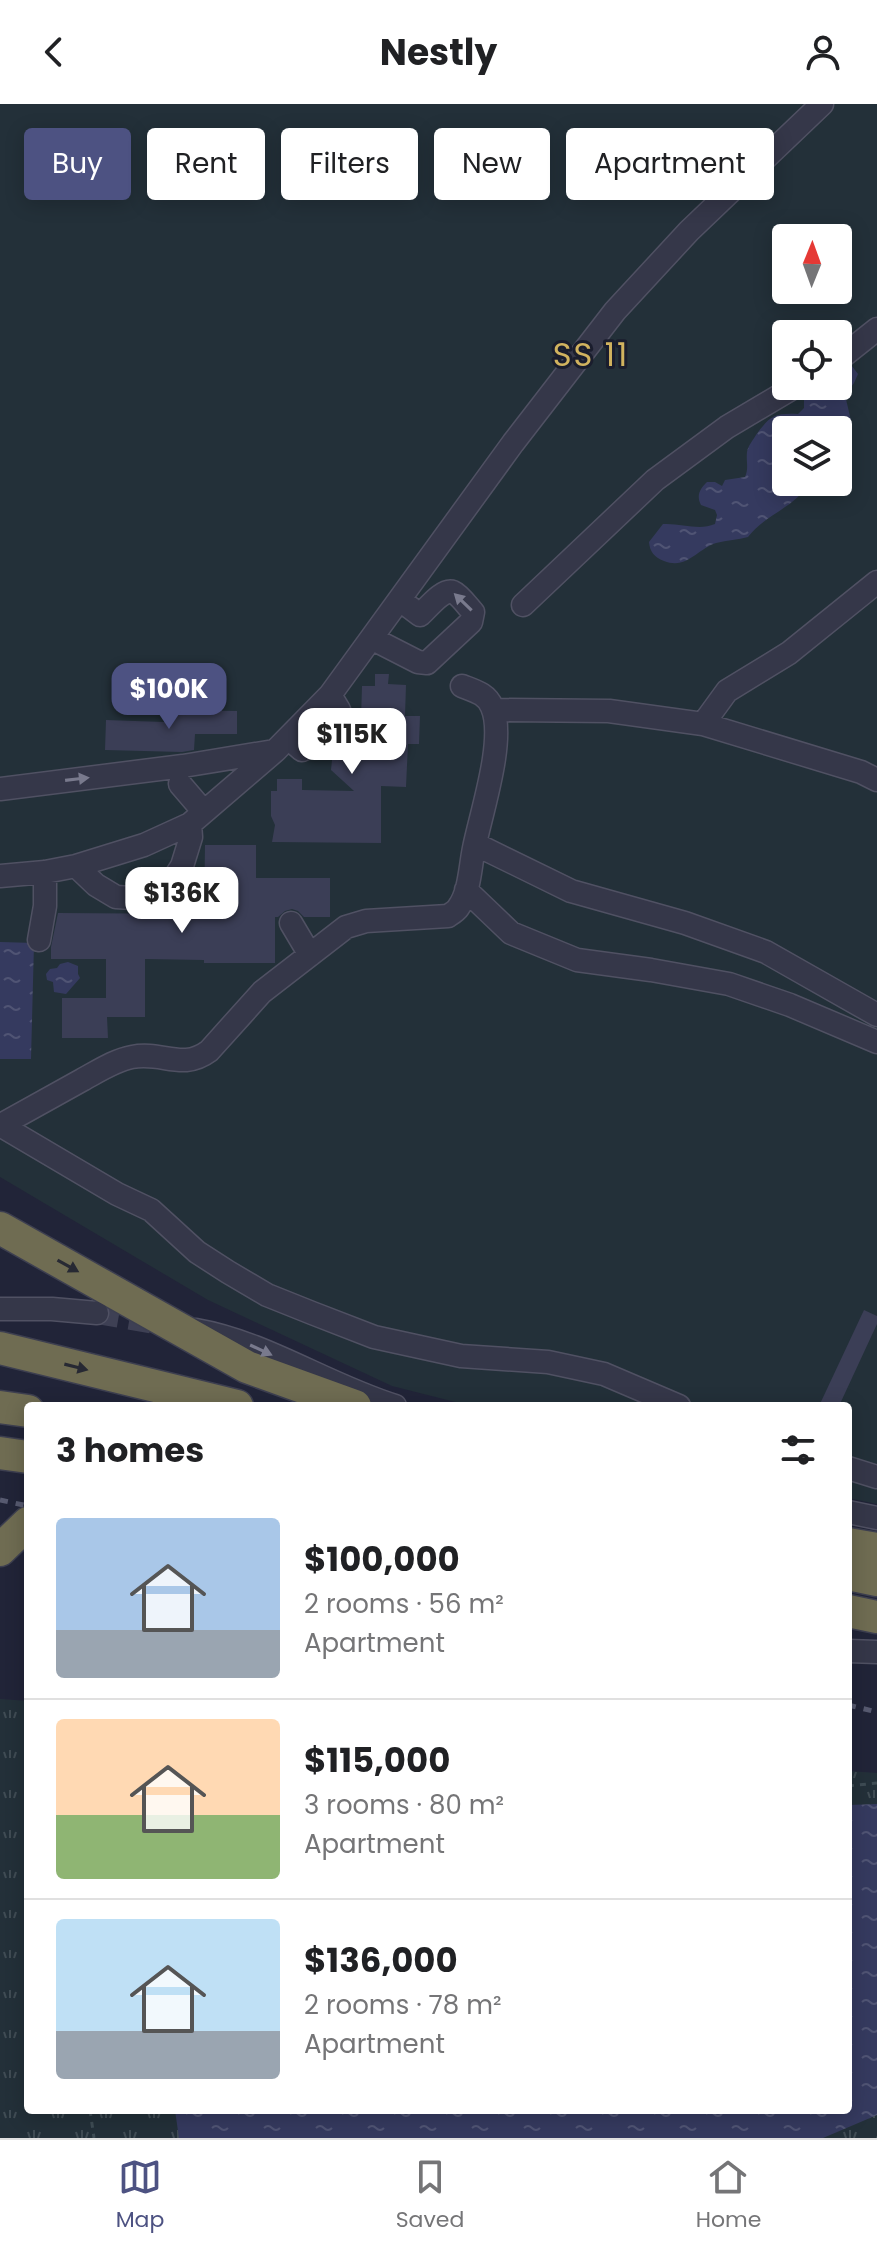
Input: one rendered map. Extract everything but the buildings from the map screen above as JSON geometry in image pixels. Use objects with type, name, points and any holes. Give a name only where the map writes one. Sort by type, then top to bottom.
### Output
[{"type":"highway","points":[[0,1228],[247,1367],[344,1402]]},
{"type":"highway","points":[[0,1348],[221,1402]]},
{"type":"highway","points":[[0,1407],[24,1410]]},
{"type":"highway","points":[[0,1453],[24,1456]]},
{"type":"highway","points":[[0,1550],[24,1527]]},
{"type":"highway","points":[[852,1545],[877,1549]]},
{"type":"highway","points":[[852,1575],[877,1580]]},
{"type":"highway","points":[[852,1612],[877,1617]]},
{"type":"lane","points":[[0,876],[76,866],[144,845],[197,818],[244,766],[282,744],[330,695],[513,443],[615,311],[689,231],[822,104]]},
{"type":"lane","points":[[852,349],[877,329]]},
{"type":"lane","points":[[523,605],[655,480],[727,427],[772,400]]},
{"type":"lane","points":[[703,724],[727,691],[789,653],[877,582]]},
{"type":"lane","points":[[373,639],[418,662],[427,663],[473,618],[473,612],[453,592],[442,594],[420,615],[400,600]]},
{"type":"lane","points":[[0,1125],[130,1057],[153,1055],[189,1062],[200,1058],[262,992],[346,927],[366,921],[448,916],[457,910],[466,890],[496,746],[494,710],[487,697],[462,686]]},
{"type":"lane","points":[[330,695],[339,710],[333,724]]},
{"type":"lane","points":[[494,710],[609,711],[703,724],[861,772],[877,780]]},
{"type":"lane","points":[[282,744],[302,750],[314,742]]},
{"type":"lane","points":[[0,789],[244,766]]},
{"type":"lane","points":[[76,866],[96,885],[116,897],[148,899],[166,891],[182,866],[197,818],[180,784]]},
{"type":"lane","points":[[475,844],[571,891],[685,923],[766,952],[877,1015]]},
{"type":"lane","points":[[39,940],[45,906],[45,872]]},
{"type":"lane","points":[[466,890],[511,933],[577,960],[729,984],[790,1005],[877,1042]]},
{"type":"lane","points":[[291,923],[310,955]]},
{"type":"lane","points":[[0,1125],[117,1194],[151,1210],[197,1252],[267,1295],[300,1309],[374,1337],[461,1356],[548,1362],[604,1374],[670,1402]]},
{"type":"lane","points":[[0,1309],[97,1313]]},
{"type":"lane","points":[[187,1329],[238,1339],[347,1390],[383,1402]]},
{"type":"lane","points":[[0,1466],[24,1468]]},
{"type":"lane","points":[[852,1469],[877,1477]]},
{"type":"lane","points":[[852,1513],[877,1518]]},
{"type":"lane","points":[[852,1651],[877,1652]]},
{"type":"path","points":[[852,1786],[877,1783]]},
{"type":"path","points":[[91,2114],[94,2138]]},
{"type":"green space","points":[[0,104],[877,104],[877,1504],[852,1499],[852,1402],[455,1402],[392,1386],[208,1300],[0,1177]]},
{"type":"green space","points":[[0,1699],[24,1701],[24,2114],[852,2114],[852,1771],[877,1773],[877,2138],[0,2138]]},
{"type":"water","points":[[852,366],[858,374],[852,386]]},
{"type":"water","points":[[804,400],[846,400],[850,416],[776,416],[798,414],[804,408]]},
{"type":"water","points":[[772,418],[772,496],[799,496],[748,537],[716,543],[679,563],[655,556],[649,542],[663,524],[703,527],[715,524],[715,510],[701,505],[699,495],[702,487],[707,482],[722,486],[725,480],[745,477],[748,450]]},
{"type":"water","points":[[0,942],[34,943],[31,1059],[0,1059]]},
{"type":"water","points":[[68,962],[78,966],[80,978],[66,994],[54,992],[53,982],[47,980],[46,974],[50,969]]},
{"type":"water","points":[[877,1804],[877,2115],[823,2138],[179,2138],[176,2114],[852,2114],[852,1805]]},
{"type":"tunnel","points":[[97,1313],[155,1323]]},
{"type":"railway","points":[[0,1500],[24,1505]]},
{"type":"railway","points":[[852,1706],[877,1712]]},
{"type":"district","name":"SS 11","points":[[591,354]]}]
